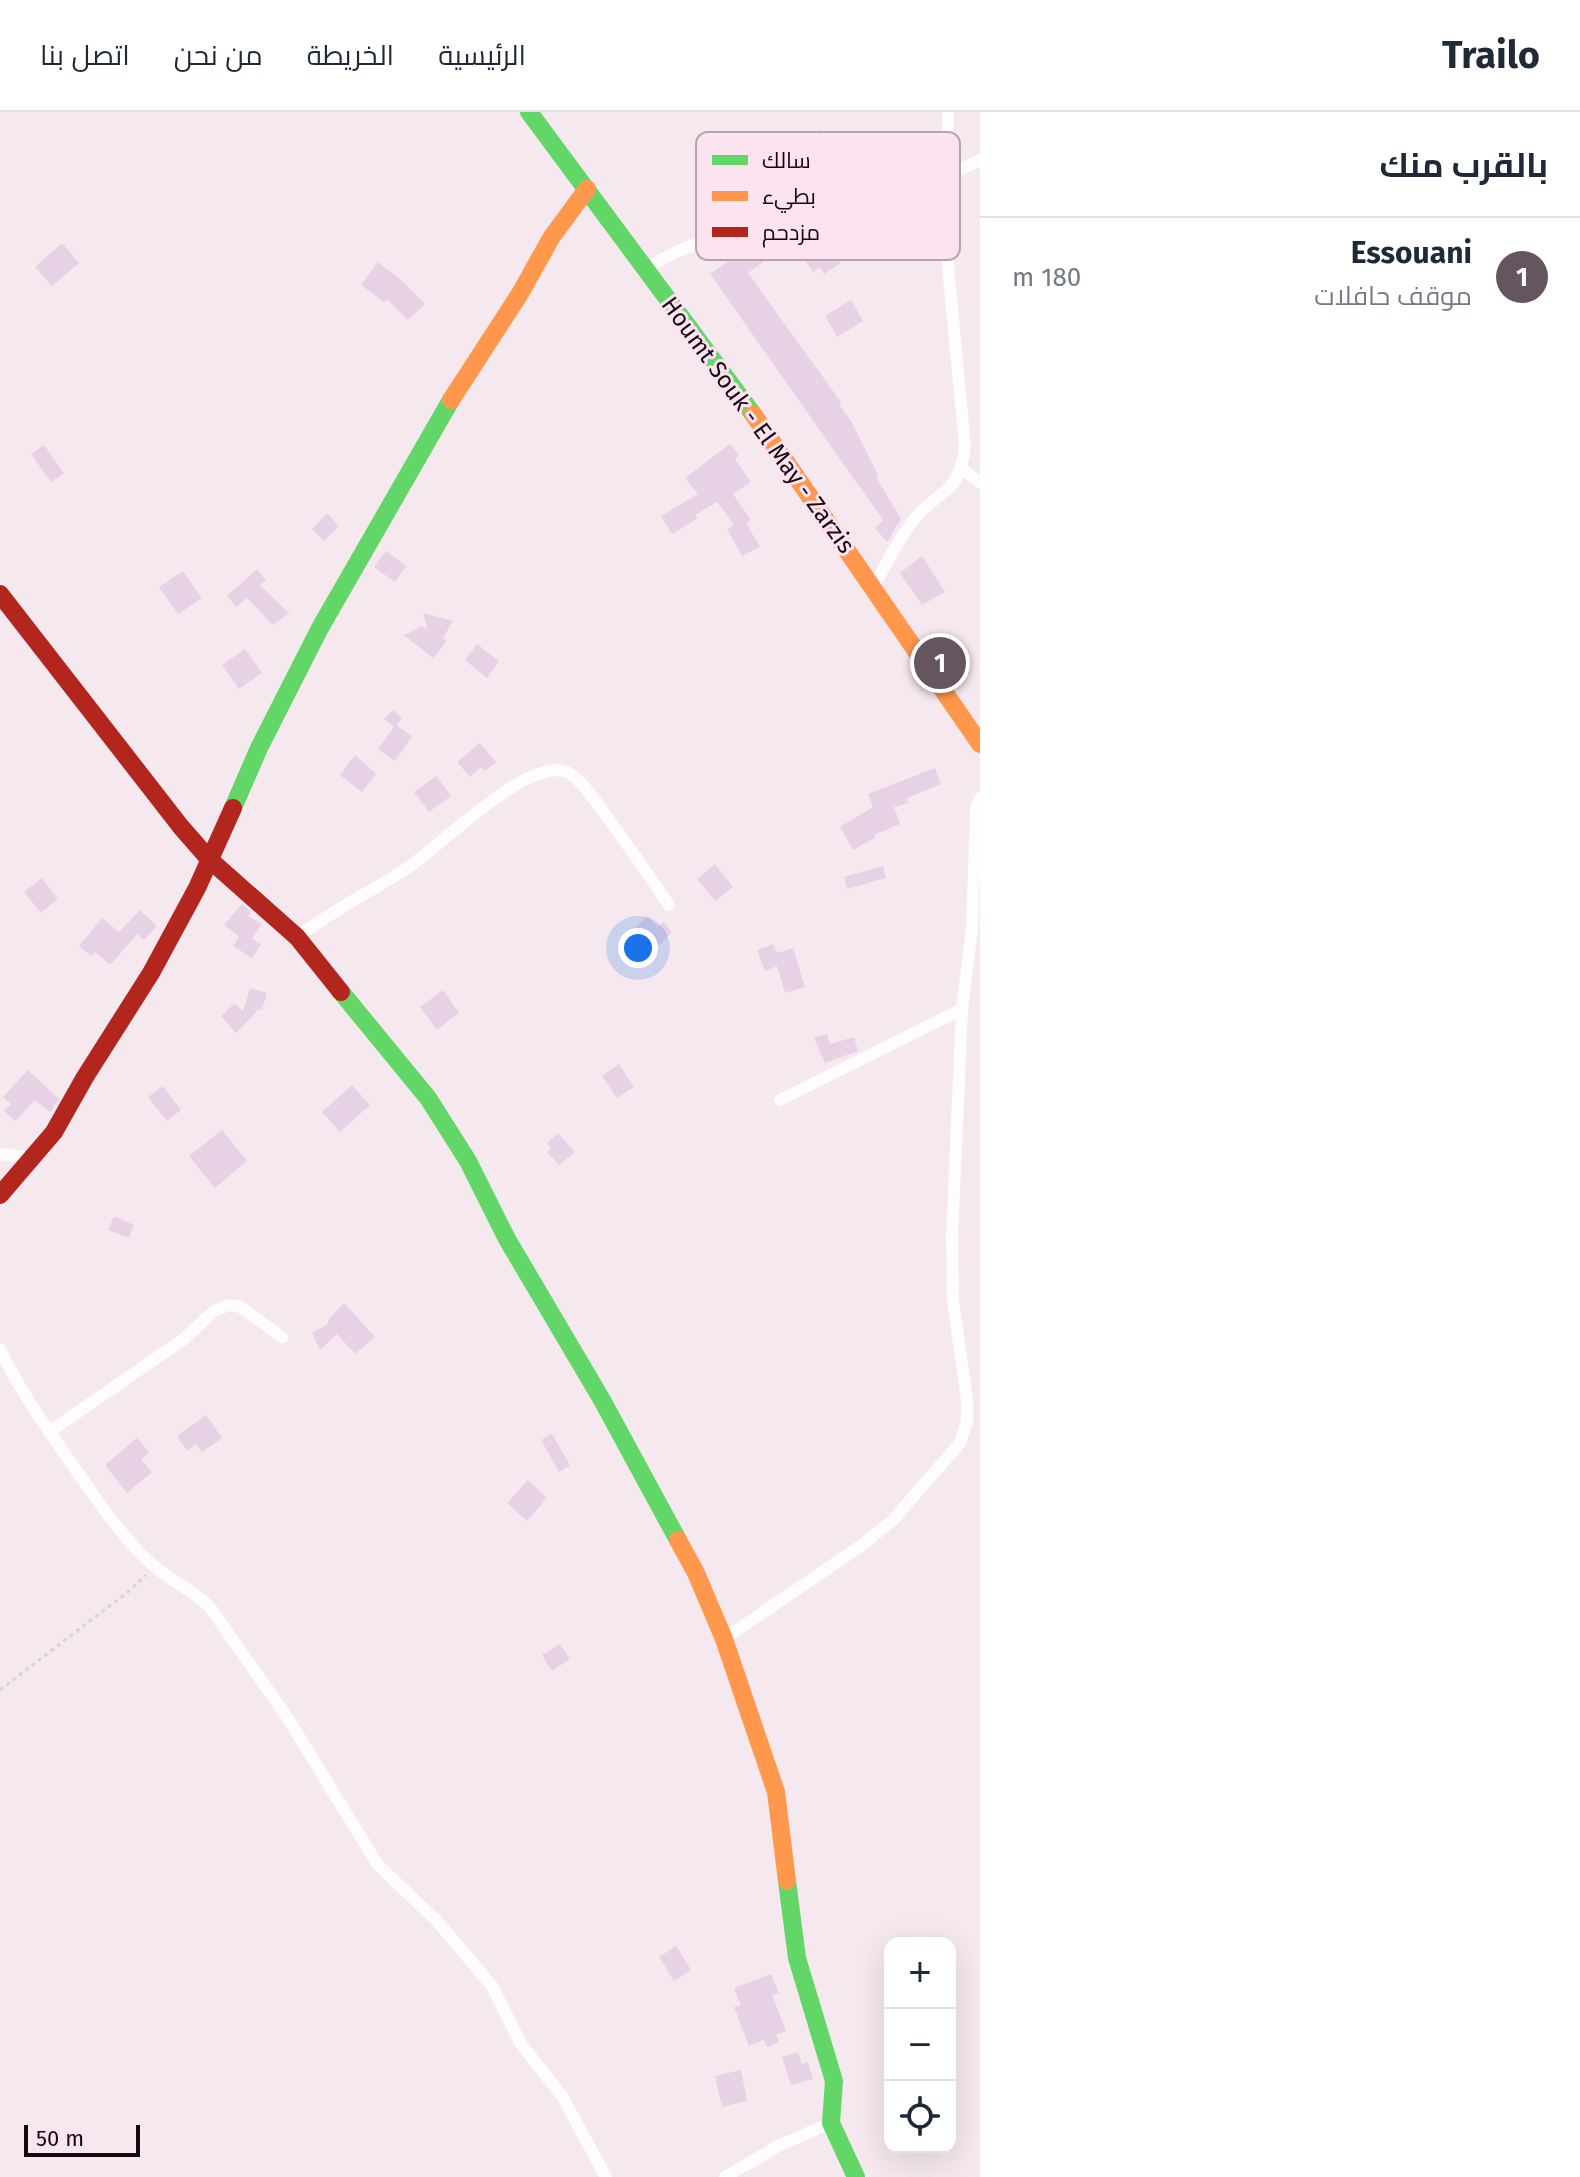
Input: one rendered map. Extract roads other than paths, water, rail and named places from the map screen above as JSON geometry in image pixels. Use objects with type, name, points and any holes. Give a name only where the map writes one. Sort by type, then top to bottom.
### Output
[{"type":"street","name":"Houmt Souk - El May - Zarzis","points":[[529,112],[757,420],[980,744]]},
{"type":"street","points":[[960,169],[980,160]]},
{"type":"street","points":[[0,1195],[54,1132],[151,973],[197,888],[259,748],[320,628],[440,417],[521,292],[551,238],[587,189]]},
{"type":"street","points":[[646,270],[659,260],[696,243]]},
{"type":"street","points":[[873,587],[912,523],[955,484],[962,469],[965,446],[947,260]]},
{"type":"street","points":[[962,469],[980,483]]},
{"type":"street","points":[[0,594],[181,827],[209,859],[297,937],[420,1089],[451,1134],[507,1239],[658,1499],[696,1573],[724,1639],[776,1792],[797,1958],[834,2081],[831,2123],[856,2177]]},
{"type":"street","points":[[297,937],[334,910],[408,868],[509,788],[534,775],[553,770],[568,772],[587,790],[669,905]]},
{"type":"street","points":[[724,1639],[862,1545],[893,1520],[960,1443],[967,1421],[967,1400],[953,1301],[952,1236],[962,1009],[972,929],[976,810],[980,798]]},
{"type":"street","points":[[780,1100],[962,1009]]},
{"type":"street","points":[[0,1154],[31,1158]]},
{"type":"street","points":[[49,1432],[184,1339],[214,1311],[229,1305],[239,1306],[282,1337]]},
{"type":"street","points":[[0,1349],[49,1432],[110,1518],[154,1566],[209,1606],[287,1717],[378,1865],[437,1921],[492,1986],[521,2044],[562,2096],[606,2177]]},
{"type":"street","points":[[725,2177],[778,2146],[831,2123]]},
{"type":"place","name":"Essouani","points":[[940,663]]}]
